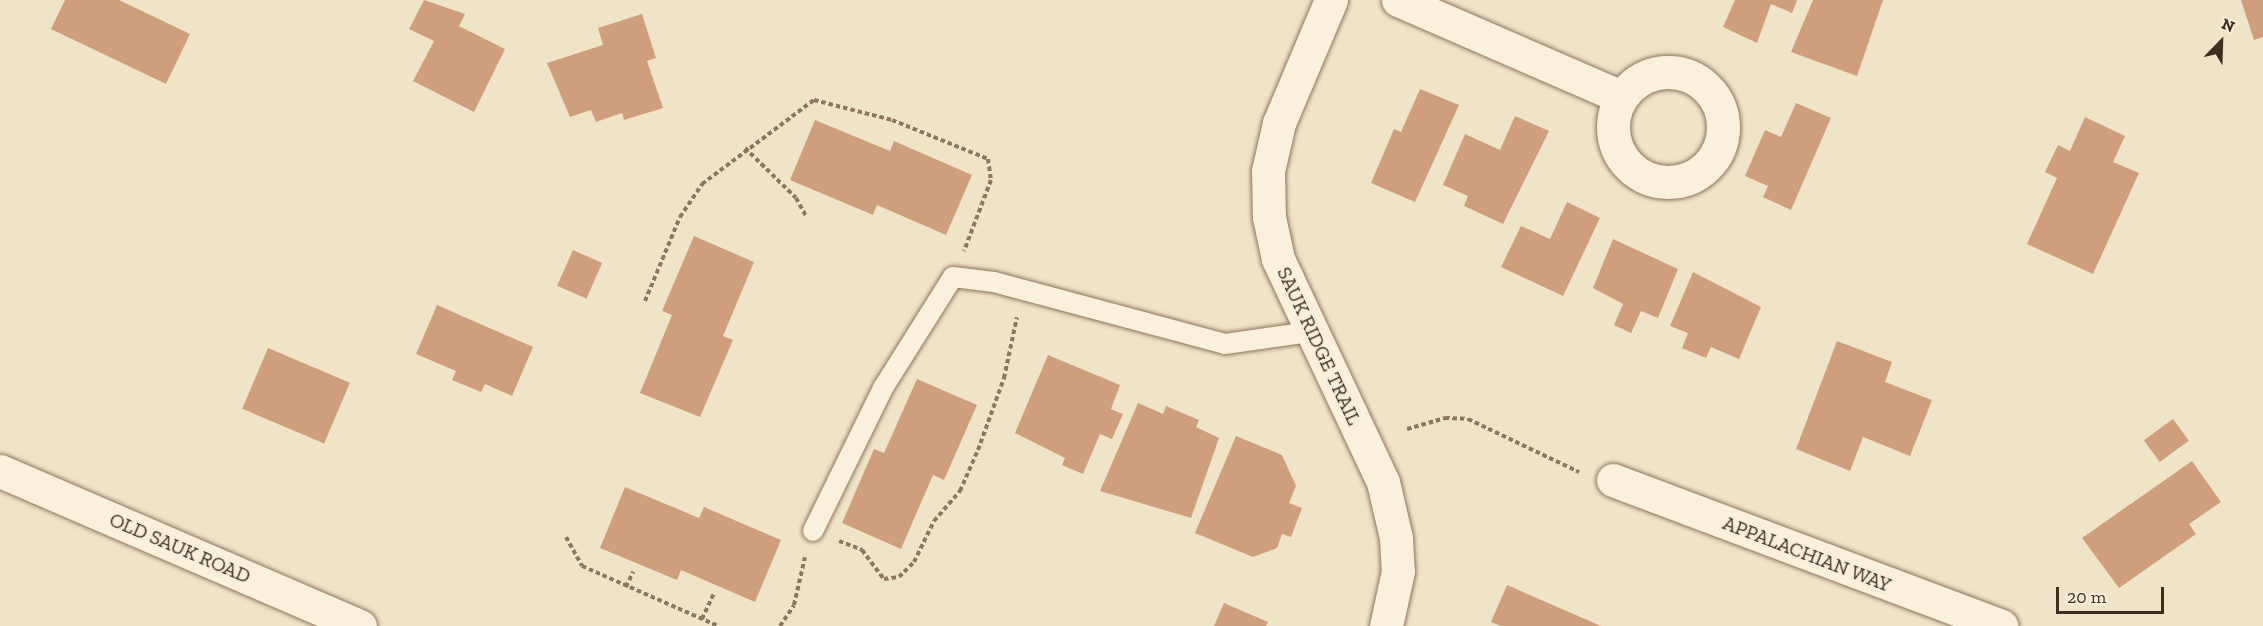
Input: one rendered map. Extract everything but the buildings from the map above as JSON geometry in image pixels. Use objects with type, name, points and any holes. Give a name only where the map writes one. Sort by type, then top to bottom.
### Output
[{"type":"street","name":"SAUK RIDGE TRAIL","points":[[1331,0],[1294,82],[1268,171],[1278,260],[1309,332],[1383,482],[1396,538],[1398,571],[1386,626]]},
{"type":"street","points":[[1398,0],[1621,98]]},
{"type":"street","name":"OLD SAUK ROAD","points":[[2,477],[360,626]]},
{"type":"street","name":"APPALACHIAN WAY","points":[[1613,480],[2001,626]]},
{"type":"lane","points":[[813,531],[883,388],[953,277],[1021,290],[1225,344],[1309,332]]},
{"type":"path","points":[[645,301],[689,201],[745,148],[814,100],[892,120],[988,159],[990,180],[953,277]]},
{"type":"path","points":[[745,148],[796,198],[806,216]]},
{"type":"path","points":[[780,626],[794,605],[813,531],[862,550],[884,579],[906,571],[941,510],[960,491],[978,450],[1004,378],[1021,290]]},
{"type":"path","points":[[1407,429],[1445,418],[1468,419],[1569,469],[1613,480]]},
{"type":"path","points":[[566,537],[582,566],[718,626]]},
{"type":"path","points":[[626,587],[633,572]]},
{"type":"path","points":[[702,619],[714,593]]}]
